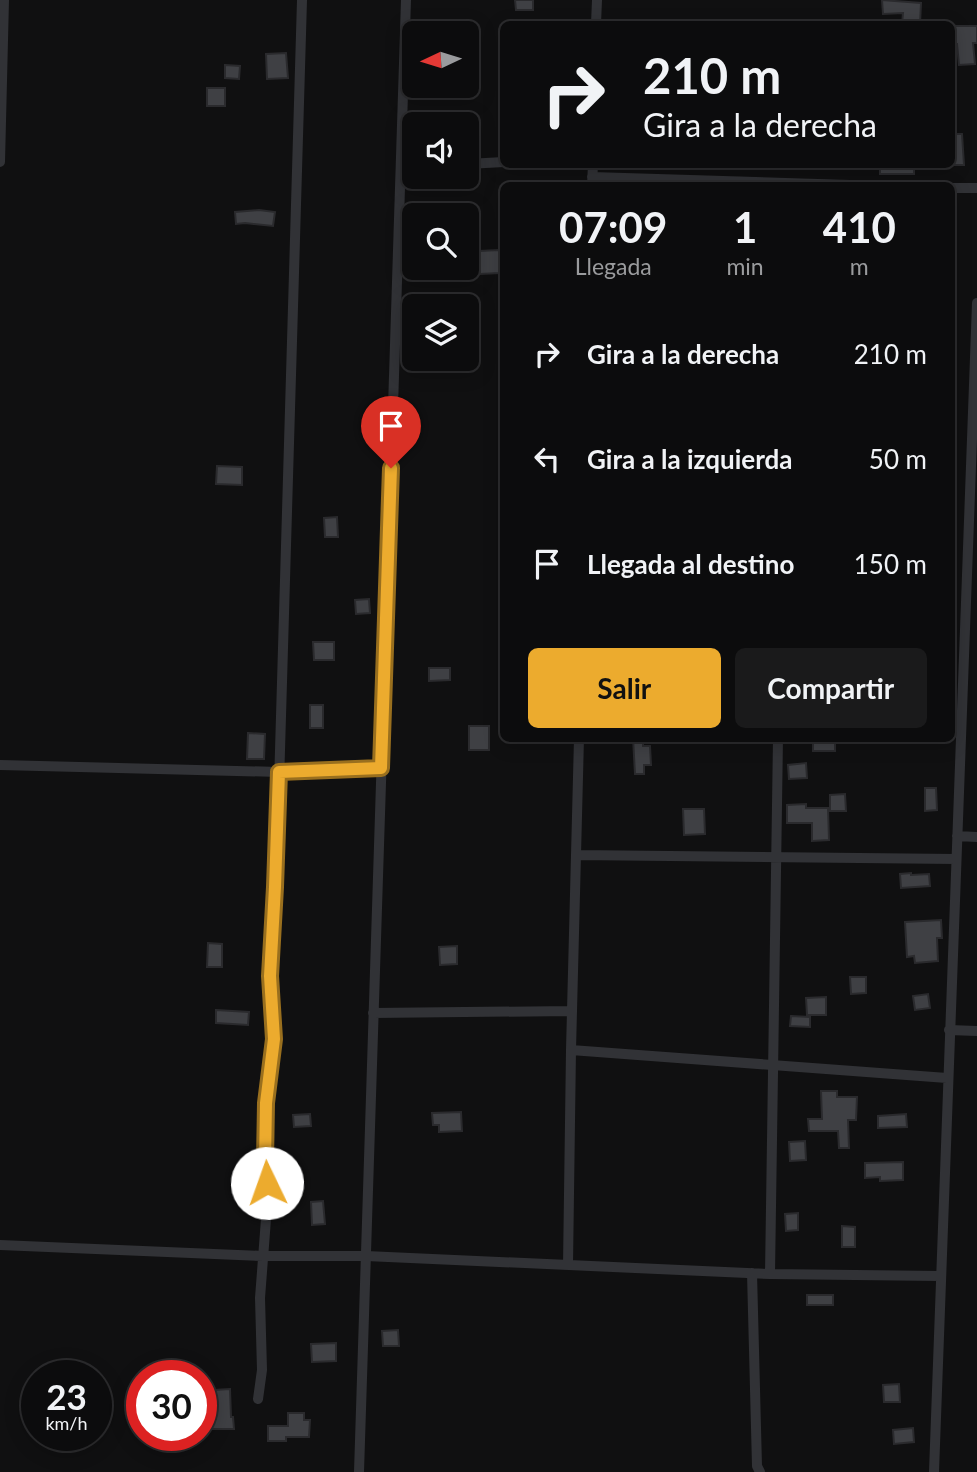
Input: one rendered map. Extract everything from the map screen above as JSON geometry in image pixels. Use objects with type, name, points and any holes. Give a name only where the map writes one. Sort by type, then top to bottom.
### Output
[{"type":"street","points":[[0,162],[4,0]]},
{"type":"street","points":[[258,1399],[262,1370],[260,1298],[267,1206],[266,1103],[274,1039],[270,976],[279,772],[302,0]]},
{"type":"street","points":[[359,1472],[406,0]]},
{"type":"street","points":[[596,21],[597,0]]},
{"type":"street","points":[[479,163],[500,162]]},
{"type":"street","points":[[592,181],[650,182]]},
{"type":"street","points":[[955,188],[977,188]]},
{"type":"street","points":[[934,1472],[977,303]]},
{"type":"street","points":[[955,629],[964,629]]},
{"type":"street","points":[[568,1265],[579,742]]},
{"type":"street","points":[[770,1273],[778,742]]},
{"type":"street","points":[[0,765],[279,772],[381,768]]},
{"type":"street","points":[[957,836],[977,836]]},
{"type":"street","points":[[576,855],[956,859]]},
{"type":"street","points":[[373,1013],[572,1011]]},
{"type":"street","points":[[949,1030],[977,1031]]},
{"type":"street","points":[[571,1050],[947,1078]]},
{"type":"street","points":[[0,1245],[263,1256],[366,1256],[752,1273],[940,1276]]},
{"type":"street","points":[[752,1273],[756,1430],[760,1472]]},
{"type":"building","points":[[515,0],[533,0],[533,10],[516,10]]},
{"type":"building","points":[[882,0],[921,3],[920,21],[902,21],[903,13],[883,14]]},
{"type":"building","points":[[955,26],[977,26],[977,43],[973,43],[975,64],[959,65]]},
{"type":"building","points":[[286,53],[288,78],[267,79],[266,54]]},
{"type":"building","points":[[225,65],[240,66],[239,79],[225,78]]},
{"type":"building","points":[[207,88],[225,88],[225,106],[207,106]]},
{"type":"building","points":[[955,134],[962,134],[964,165],[955,165]]},
{"type":"building","points":[[880,168],[914,168],[914,174],[880,174]]},
{"type":"building","points":[[235,212],[275,212],[273,226],[236,224]]},
{"type":"building","points":[[499,250],[500,273],[480,274],[479,251]]},
{"type":"building","points":[[217,466],[242,467],[242,485],[216,484]]},
{"type":"building","points":[[337,517],[338,537],[325,537],[324,518]]},
{"type":"building","points":[[369,599],[370,613],[356,614],[355,600]]},
{"type":"building","points":[[313,642],[334,642],[334,660],[314,660]]},
{"type":"building","points":[[429,668],[450,668],[450,680],[429,681]]},
{"type":"building","points":[[310,705],[323,705],[323,728],[310,728]]},
{"type":"building","points":[[469,726],[489,726],[489,750],[469,750]]},
{"type":"building","points":[[248,733],[265,734],[264,759],[247,759]]},
{"type":"building","points":[[633,742],[643,742],[643,746],[650,746],[651,765],[644,765],[644,774],[635,774]]},
{"type":"building","points":[[813,742],[835,742],[835,751],[813,751]]},
{"type":"building","points":[[806,763],[807,778],[789,779],[788,765]]},
{"type":"building","points":[[925,788],[936,788],[937,810],[925,811]]},
{"type":"building","points":[[845,794],[846,811],[830,811],[830,795]]},
{"type":"building","points":[[806,804],[806,808],[828,808],[829,840],[812,841],[812,823],[787,823],[787,805]]},
{"type":"building","points":[[683,809],[704,809],[705,834],[684,835]]},
{"type":"building","points":[[900,874],[929,874],[930,886],[901,888]]},
{"type":"building","points":[[941,920],[942,938],[937,938],[938,961],[915,963],[914,956],[907,957],[905,922]]},
{"type":"building","points":[[208,943],[222,944],[222,967],[207,967]]},
{"type":"building","points":[[457,946],[457,964],[440,965],[439,947]]},
{"type":"building","points":[[850,977],[866,977],[866,993],[851,994]]},
{"type":"building","points":[[928,994],[930,1008],[915,1010],[913,996]]},
{"type":"building","points":[[826,997],[826,1015],[807,1015],[806,998]]},
{"type":"building","points":[[216,1010],[249,1012],[248,1025],[216,1023]]},
{"type":"building","points":[[791,1016],[810,1017],[810,1027],[790,1026]]},
{"type":"building","points":[[821,1091],[837,1091],[837,1097],[857,1097],[856,1120],[848,1120],[849,1148],[839,1148],[838,1131],[809,1131],[808,1119],[822,1119]]},
{"type":"building","points":[[461,1112],[462,1131],[439,1132],[439,1125],[433,1125],[432,1113]]},
{"type":"building","points":[[310,1114],[311,1126],[294,1127],[293,1115]]},
{"type":"building","points":[[906,1114],[907,1127],[878,1128],[878,1116]]},
{"type":"building","points":[[805,1141],[806,1160],[790,1161],[789,1142]]},
{"type":"building","points":[[903,1162],[903,1180],[880,1181],[880,1177],[865,1178],[865,1163]]},
{"type":"building","points":[[323,1201],[325,1224],[312,1225],[311,1202]]},
{"type":"building","points":[[798,1213],[798,1230],[786,1231],[785,1214]]},
{"type":"building","points":[[842,1226],[855,1227],[855,1247],[842,1247]]},
{"type":"building","points":[[807,1295],[833,1295],[833,1305],[807,1305]]},
{"type":"building","points":[[398,1330],[399,1346],[383,1346],[382,1331]]},
{"type":"building","points":[[336,1343],[336,1361],[312,1362],[311,1344]]},
{"type":"building","points":[[899,1384],[900,1402],[884,1402],[883,1385]]},
{"type":"building","points":[[230,1389],[234,1429],[217,1429],[217,1390]]},
{"type":"building","points":[[288,1413],[304,1413],[304,1420],[310,1420],[309,1437],[286,1437],[286,1441],[268,1441],[268,1426],[288,1426]]},
{"type":"building","points":[[913,1428],[914,1442],[894,1444],[893,1430]]},
{"type":"route","points":[[267,1183],[266,1103],[274,1039],[270,976],[279,772],[381,768],[391,468]]}]
